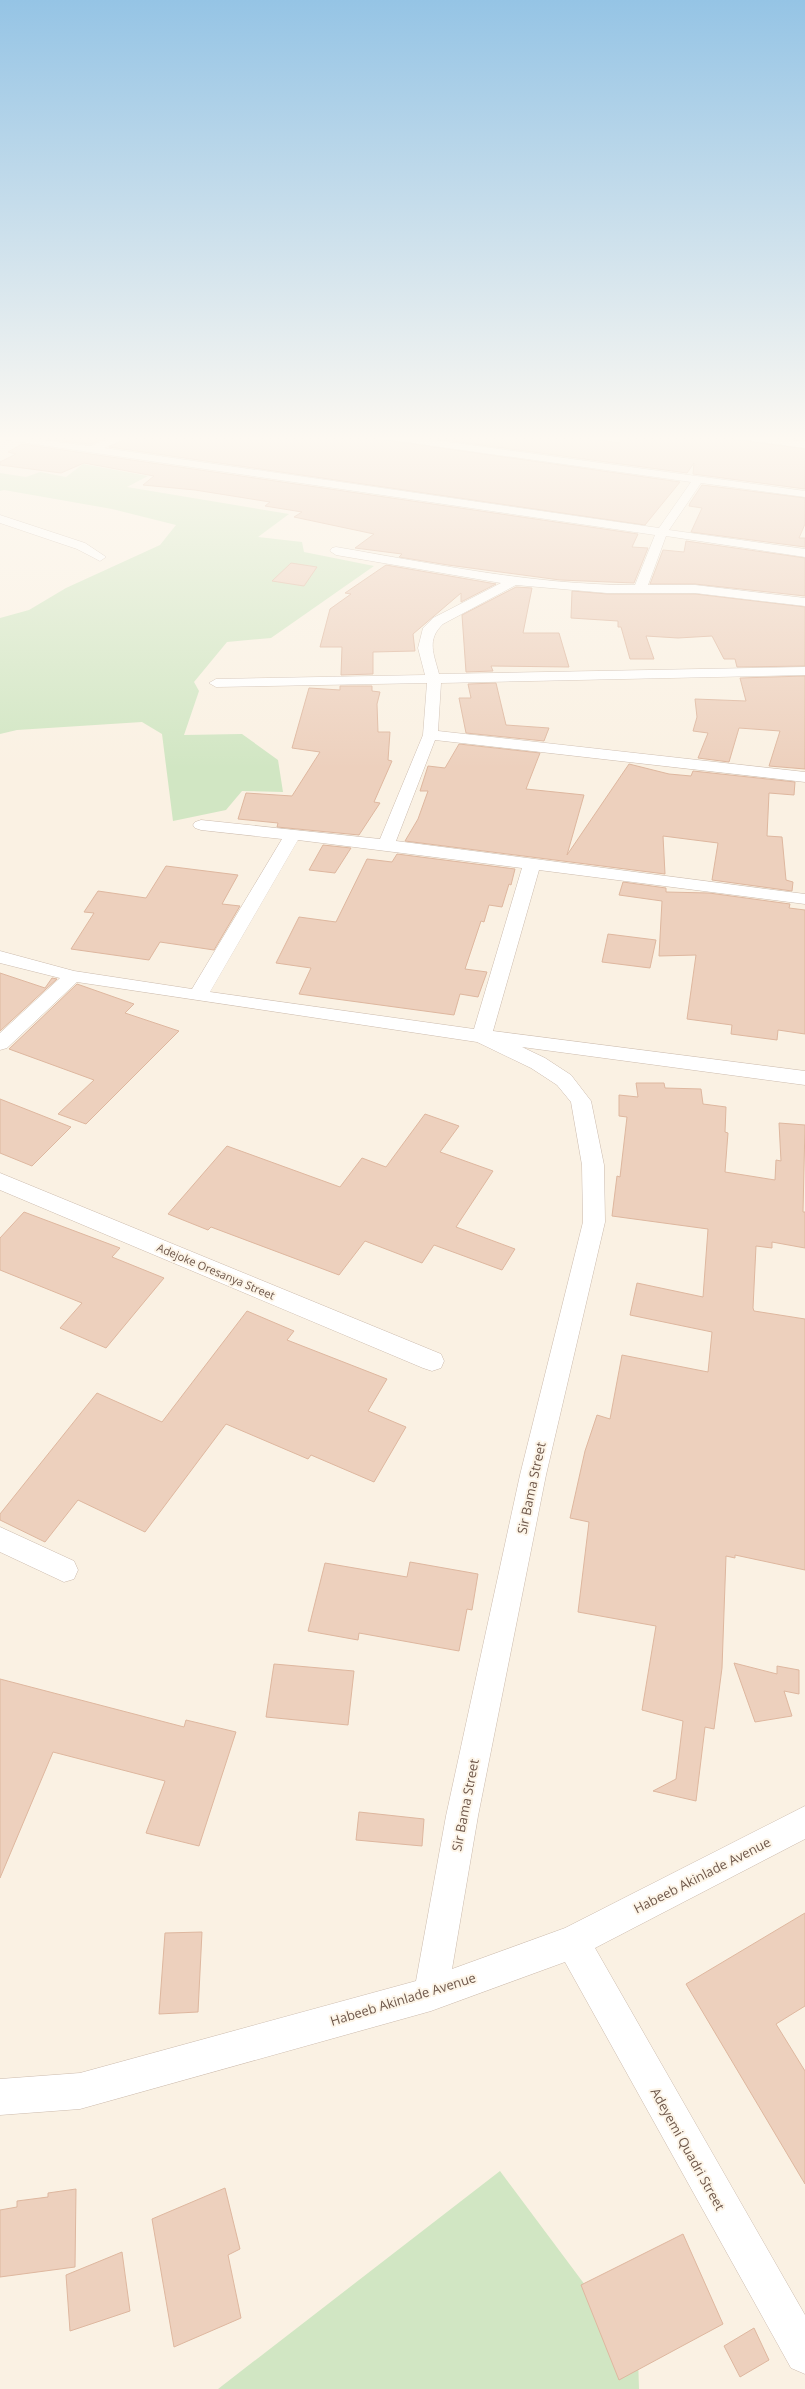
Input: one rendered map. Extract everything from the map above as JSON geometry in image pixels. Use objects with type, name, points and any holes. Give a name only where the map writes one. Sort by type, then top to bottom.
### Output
[{"type":"street","points":[[82,546],[100,557]]},
{"type":"street","points":[[640,589],[656,546]]},
{"type":"street","points":[[756,546],[805,554]]},
{"type":"street","points":[[336,551],[514,581],[607,589],[706,590],[805,602]]},
{"type":"street","points":[[386,845],[430,735],[434,680],[425,648],[428,631],[438,621],[514,581]]},
{"type":"street","points":[[216,683],[434,680],[544,675],[805,671]]},
{"type":"street","points":[[430,735],[805,777]]},
{"type":"street","points":[[201,825],[386,845],[805,899]]},
{"type":"street","points":[[198,996],[292,836]]},
{"type":"street","points":[[482,1036],[532,864]]},
{"type":"street","points":[[0,957],[74,976],[198,996],[482,1036],[805,1078]]},
{"type":"street","points":[[0,1044],[74,976]]},
{"type":"street","name":"Sir Bama Street","points":[[431,1994],[462,1816],[533,1475],[594,1222],[593,1165],[581,1101],[564,1080],[538,1063],[482,1036]]},
{"type":"street","name":"Adejoke Oresanya Street","points":[[0,1181],[432,1361]]},
{"type":"street","points":[[0,1539],[64,1570]]},
{"type":"street","name":"Habeeb Akinlade Avenue","points":[[0,2097],[80,2091],[431,1994],[573,1942],[805,1822]]},
{"type":"street","name":"Adeyemi Quadri Street","points":[[573,1942],[805,2354]]},
{"type":"green space","points":[[157,546],[303,546],[304,552],[374,566],[271,638],[227,642],[194,682],[199,691],[184,735],[242,734],[278,760],[283,792],[242,791],[226,810],[173,821],[162,734],[142,722],[17,730],[0,734],[0,618],[29,610],[66,588]]},
{"type":"green space","points":[[500,2171],[638,2356],[639,2389],[218,2389]]},
{"type":"building","points":[[357,546],[632,546],[648,548],[634,583],[560,580],[448,565],[399,557],[402,554],[355,548]]},
{"type":"building","points":[[685,546],[724,546],[805,558],[805,596],[695,584],[650,584],[663,550],[684,552]]},
{"type":"building","points":[[291,563],[317,567],[304,586],[272,581]]},
{"type":"building","points":[[386,565],[496,584],[461,602],[461,593],[413,634],[415,651],[373,652],[373,674],[341,675],[342,647],[320,647],[330,609],[351,594],[345,593]]},
{"type":"building","points":[[516,587],[532,588],[523,633],[559,633],[569,667],[491,666],[493,671],[466,672],[462,615]]},
{"type":"building","points":[[572,591],[607,594],[695,594],[805,607],[805,666],[737,667],[735,659],[724,659],[712,636],[678,638],[646,636],[654,659],[630,659],[621,627],[618,627],[618,621],[571,618]]},
{"type":"building","points":[[805,676],[805,769],[769,766],[780,731],[739,728],[729,762],[698,758],[708,733],[693,731],[697,717],[695,699],[746,701],[740,678]]},
{"type":"building","points":[[496,683],[506,725],[549,728],[544,741],[466,733],[459,698],[471,698],[468,684]]},
{"type":"building","points":[[340,686],[372,686],[372,691],[380,692],[377,704],[378,732],[390,732],[388,760],[392,761],[374,802],[380,803],[359,835],[277,827],[278,823],[238,819],[246,793],[292,796],[320,752],[292,748],[309,688],[340,690]]},
{"type":"building","points":[[459,744],[540,753],[526,789],[584,795],[567,855],[629,764],[669,774],[691,776],[693,771],[795,782],[794,795],[769,793],[767,836],[782,837],[786,880],[793,882],[792,891],[712,880],[718,843],[663,836],[665,874],[405,841],[418,819],[428,791],[420,791],[428,766],[445,768]]},
{"type":"building","points":[[323,845],[351,848],[335,873],[309,870]]},
{"type":"building","points":[[397,854],[515,869],[511,885],[509,884],[502,907],[489,905],[484,922],[481,921],[465,969],[487,972],[478,997],[460,994],[454,1015],[299,994],[311,968],[276,963],[299,917],[336,922],[367,859],[392,862]]},
{"type":"building","points":[[166,866],[238,875],[222,904],[240,906],[214,950],[160,942],[149,960],[71,949],[94,913],[84,912],[98,891],[146,898]]},
{"type":"building","points":[[623,882],[666,888],[666,892],[709,893],[790,904],[789,908],[805,910],[805,1034],[778,1030],[777,1040],[731,1034],[732,1025],[687,1019],[696,955],[659,956],[662,901],[619,895]]},
{"type":"building","points":[[608,934],[656,940],[650,968],[602,962]]},
{"type":"building","points":[[0,973],[45,988],[52,978],[57,979],[0,1031]]},
{"type":"building","points":[[77,984],[134,1004],[125,1013],[179,1031],[86,1124],[58,1114],[94,1080],[9,1049]]},
{"type":"building","points":[[636,1083],[664,1083],[665,1088],[701,1089],[703,1104],[726,1107],[725,1132],[728,1133],[725,1172],[775,1180],[776,1160],[781,1161],[779,1123],[805,1125],[803,1212],[805,1212],[805,1248],[772,1242],[772,1248],[756,1246],[753,1308],[754,1311],[805,1319],[805,1570],[735,1555],[735,1558],[726,1556],[722,1668],[714,1729],[705,1727],[696,1801],[653,1791],[676,1779],[683,1721],[642,1710],[656,1626],[578,1612],[589,1522],[570,1518],[585,1451],[597,1415],[610,1419],[622,1355],[708,1372],[712,1332],[630,1315],[637,1283],[703,1297],[708,1229],[612,1216],[617,1176],[620,1177],[627,1117],[619,1116],[619,1095],[638,1097]]},
{"type":"building","points":[[0,1099],[71,1127],[32,1166],[0,1153]]},
{"type":"building","points":[[425,1114],[459,1126],[440,1152],[493,1171],[456,1227],[515,1249],[502,1270],[434,1245],[422,1263],[365,1241],[339,1275],[211,1227],[208,1230],[168,1214],[227,1146],[340,1187],[362,1158],[386,1167]]},
{"type":"building","points":[[24,1212],[120,1248],[112,1257],[164,1278],[106,1348],[60,1328],[82,1303],[0,1270],[0,1238]]},
{"type":"building","points":[[247,1311],[294,1331],[287,1340],[387,1379],[368,1411],[406,1427],[374,1482],[311,1455],[308,1459],[226,1424],[145,1532],[78,1500],[45,1542],[0,1520],[0,1514],[97,1393],[162,1422]]},
{"type":"building","points":[[410,1562],[478,1574],[472,1610],[467,1609],[459,1651],[359,1633],[358,1640],[308,1631],[325,1563],[407,1577]]},
{"type":"building","points":[[734,1663],[777,1674],[777,1666],[799,1670],[799,1694],[784,1691],[792,1716],[755,1722]]},
{"type":"building","points":[[274,1664],[354,1671],[348,1725],[266,1717]]},
{"type":"building","points":[[0,1679],[184,1727],[186,1720],[236,1732],[199,1846],[146,1833],[165,1781],[53,1752],[0,1878]]},
{"type":"building","points":[[359,1812],[424,1819],[422,1846],[356,1840]]},
{"type":"building","points":[[805,1913],[805,2006],[776,2024],[805,2071],[805,2184],[686,1984]]},
{"type":"building","points":[[202,1932],[198,2012],[159,2014],[165,1933]]},
{"type":"building","points":[[225,2188],[240,2249],[228,2255],[241,2318],[174,2347],[152,2219]]},
{"type":"building","points":[[76,2189],[75,2267],[0,2277],[0,2210],[17,2207],[17,2201],[48,2197],[48,2193]]},
{"type":"building","points":[[683,2234],[723,2324],[619,2380],[581,2285]]},
{"type":"building","points":[[122,2252],[130,2311],[70,2331],[66,2275]]},
{"type":"building","points":[[754,2328],[769,2360],[740,2377],[724,2346]]}]
